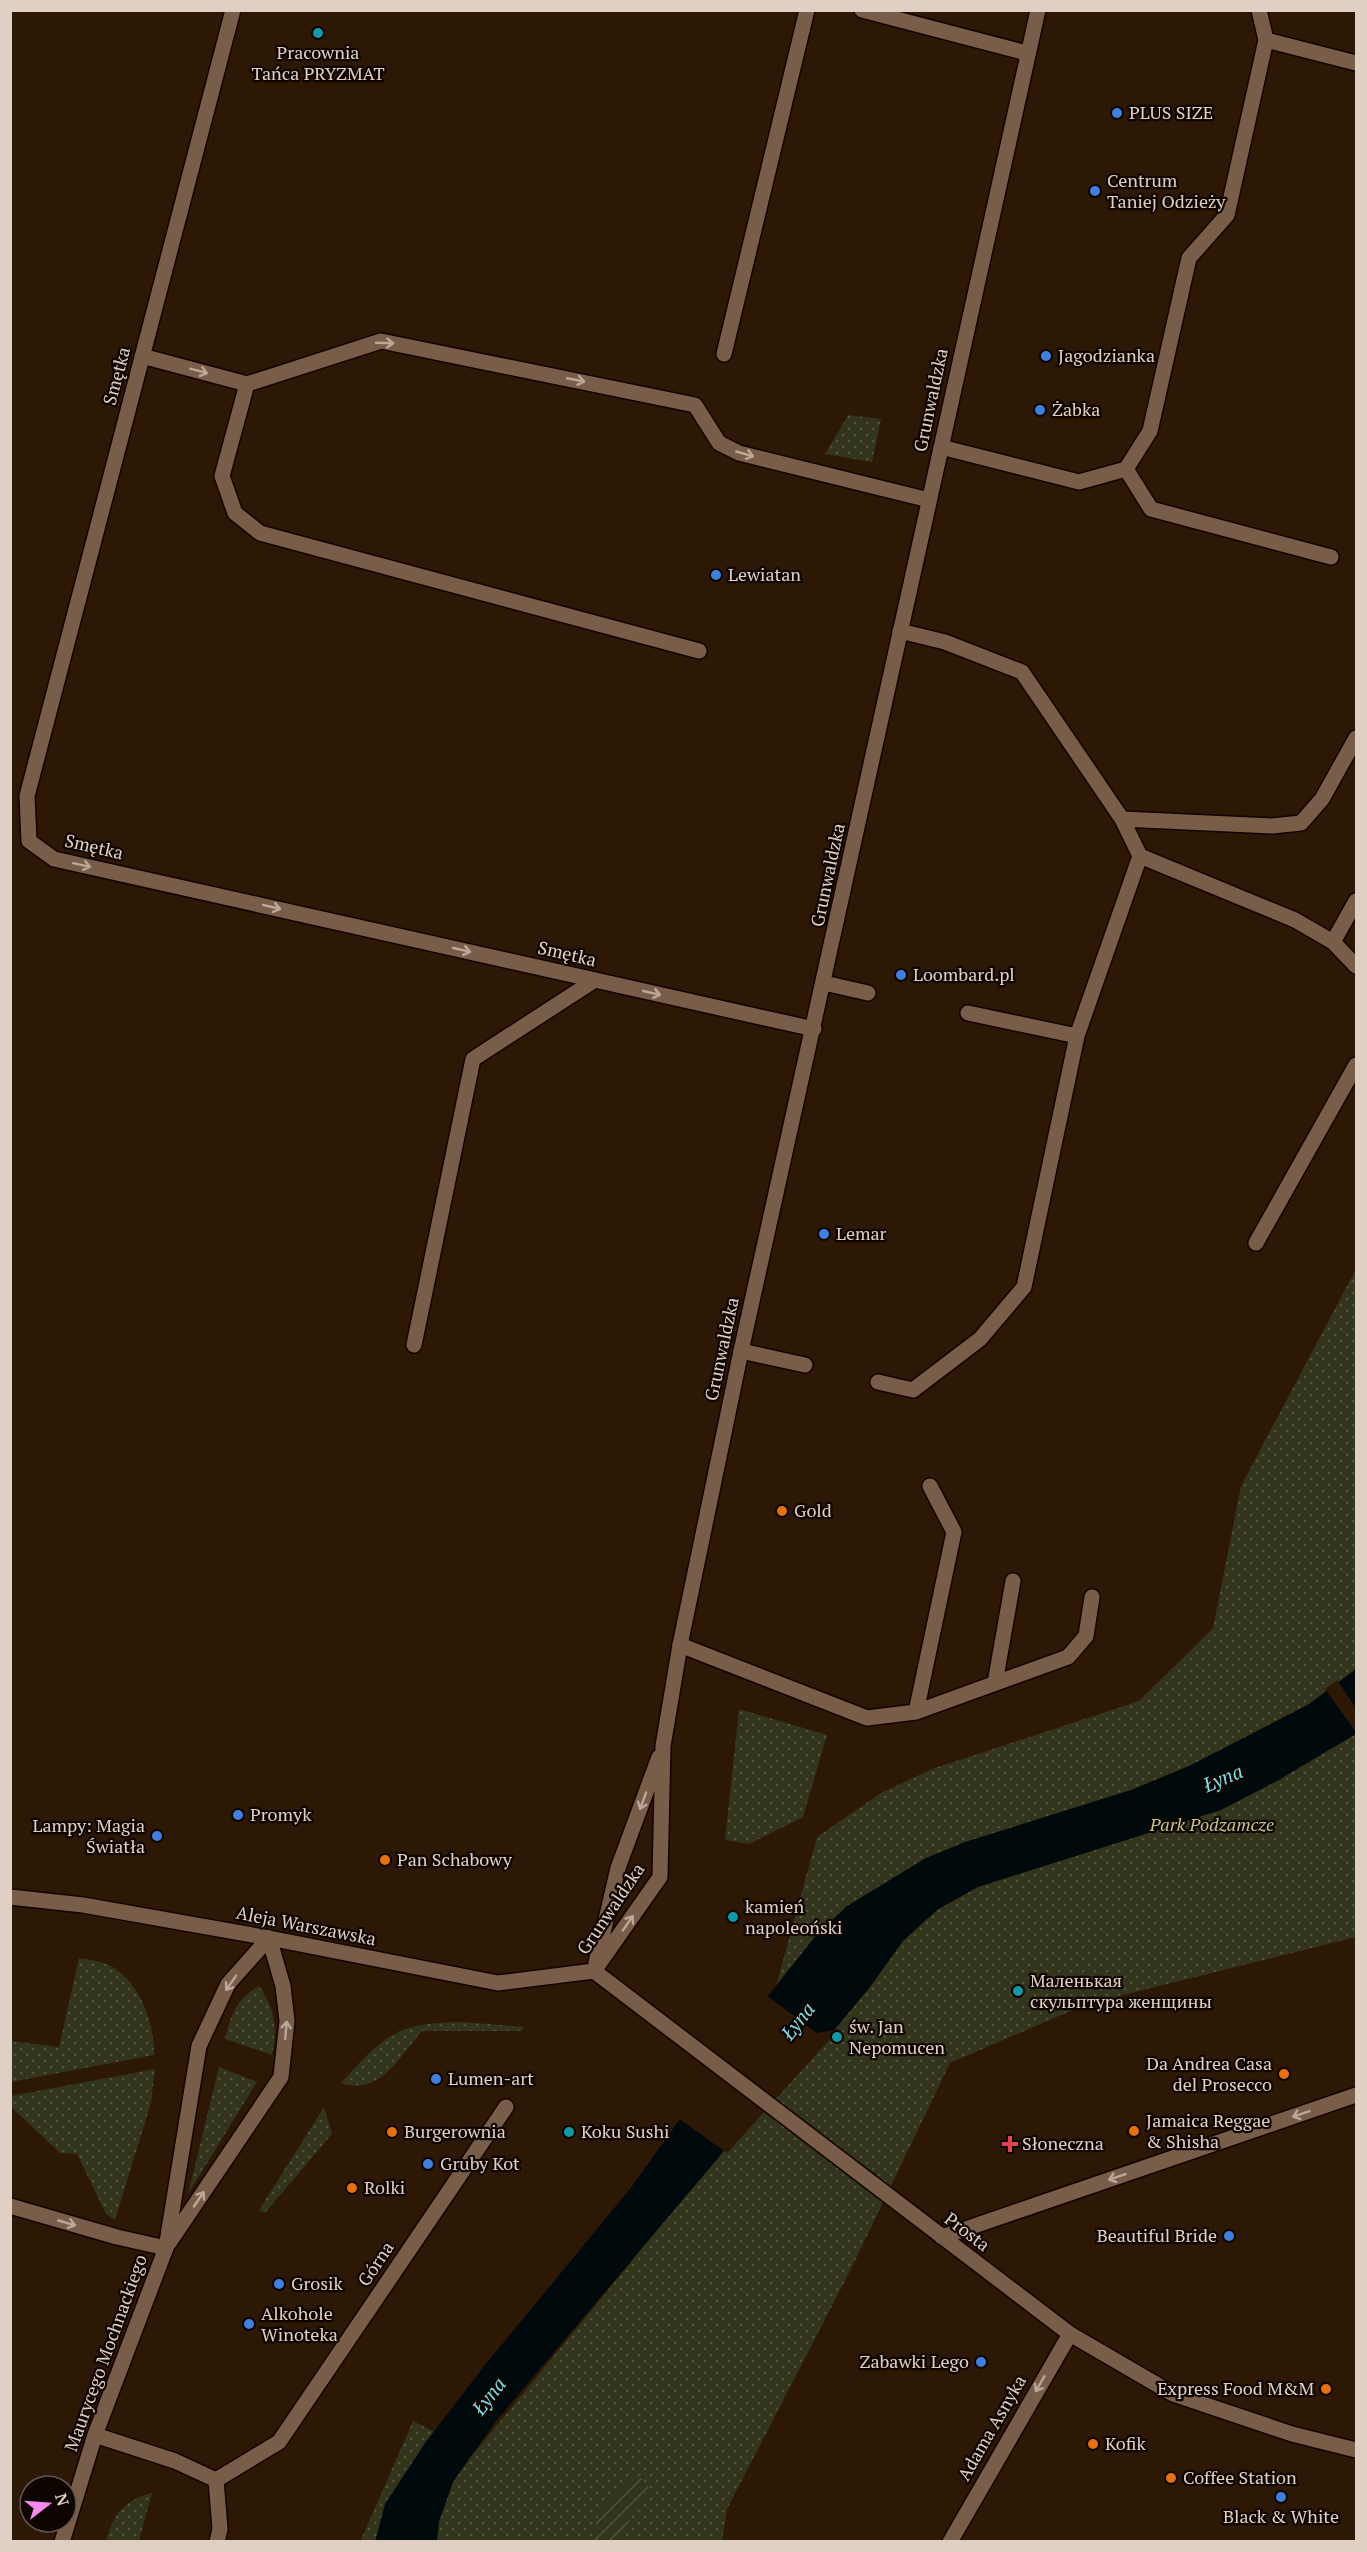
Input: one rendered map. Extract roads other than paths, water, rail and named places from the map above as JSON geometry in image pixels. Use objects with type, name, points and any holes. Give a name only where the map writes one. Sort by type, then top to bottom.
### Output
[{"type":"street","name":"Smętka","points":[[233,10],[27,796],[30,841],[54,859],[814,1029]]},
{"type":"street","points":[[724,354],[807,10]]},
{"type":"street","points":[[862,10],[1027,52]]},
{"type":"street","points":[[941,447],[1079,482],[1126,469],[1150,431],[1189,258],[1227,214],[1266,40],[1259,10]]},
{"type":"street","name":"Grunwaldzka","points":[[594,1971],[660,1877],[663,1746],[680,1646],[741,1351],[814,1029],[1037,11]]},
{"type":"street","points":[[1266,40],[1356,63]]},
{"type":"street","points":[[142,356],[247,384],[381,341],[695,405],[719,443],[739,453],[929,500]]},
{"type":"street","points":[[247,384],[222,476],[235,513],[260,532],[699,651]]},
{"type":"street","points":[[1126,469],[1151,509],[1330,557]]},
{"type":"street","points":[[900,631],[945,642],[1022,672],[1122,819],[1140,856],[1295,920],[1333,942],[1356,966]]},
{"type":"street","points":[[1122,819],[1272,826],[1301,823],[1322,799],[1356,738]]},
{"type":"street","points":[[878,1382],[914,1390],[980,1339],[1024,1287],[1077,1036],[1140,856]]},
{"type":"street","points":[[1333,942],[1356,901]]},
{"type":"street","points":[[414,1345],[473,1059],[595,980]]},
{"type":"street","points":[[824,983],[868,993]]},
{"type":"street","points":[[968,1013],[1077,1036]]},
{"type":"street","points":[[1256,1243],[1356,1065]]},
{"type":"street","points":[[741,1351],[805,1365]]},
{"type":"street","points":[[916,1712],[954,1532],[930,1486]]},
{"type":"street","points":[[995,1683],[1013,1581]]},
{"type":"street","points":[[680,1646],[867,1718],[916,1712],[1068,1657],[1086,1636],[1092,1597]]},
{"type":"street","name":"Grunwaldzka","points":[[594,1971],[618,1868],[663,1746]]},
{"type":"street","name":"Aleja Warszawska","points":[[10,1897],[83,1905],[498,1983],[594,1971]]},
{"type":"street","name":"Maurycego Mochnackiego","points":[[166,2248],[281,2077],[287,2021],[283,1986],[268,1938]]},
{"type":"street","name":"Maurycego Mochnackiego","points":[[62,2541],[95,2435],[166,2248],[199,2046],[228,1984],[268,1938]]},
{"type":"street","name":"Prosta","points":[[594,1971],[1070,2334],[1173,2394],[1292,2434],[1356,2450]]},
{"type":"street","points":[[942,2237],[1356,2095]]},
{"type":"street","name":"Górna","points":[[216,2480],[279,2442],[506,2107]]},
{"type":"street","points":[[10,2206],[117,2237],[166,2248]]},
{"type":"street","name":"Adama Asnyka","points":[[950,2541],[1070,2334]]},
{"type":"street","points":[[95,2435],[175,2461],[216,2480],[220,2529],[216,2541]]},
{"type":"water","name":"Łyna","points":[[1356,1669],[1356,1734],[1277,1781],[1221,1810],[978,1887],[937,1910],[903,1941],[870,1987],[826,2040],[724,2151],[496,2421],[453,2482],[439,2522],[437,2541],[375,2542],[385,2504],[425,2443],[485,2365],[630,2189],[768,1996],[817,1934],[847,1906],[926,1858],[965,1842],[1131,1790],[1191,1765],[1309,1704]]},
{"type":"place","name":"Pracownia Tańca PRYZMAT","points":[[318,33]]},
{"type":"place","name":"PLUS SIZE","points":[[1117,113]]},
{"type":"place","name":"Centrum Taniej Odzieży","points":[[1095,191]]},
{"type":"place","name":"Jagodzianka","points":[[1046,356]]},
{"type":"place","name":"Żabka","points":[[1040,410]]},
{"type":"place","name":"Lewiatan","points":[[716,575]]},
{"type":"place","name":"Loombard.pl","points":[[901,975]]},
{"type":"place","name":"Lemar","points":[[824,1234]]},
{"type":"place","name":"Gold","points":[[782,1511]]},
{"type":"place","name":"Promyk","points":[[238,1815]]},
{"type":"place","name":"Lampy: Magia Światła","points":[[157,1836]]},
{"type":"place","name":"Pan Schabowy","points":[[385,1860]]},
{"type":"place","name":"kamień napoleoński","points":[[733,1917]]},
{"type":"place","name":"Маленькая скульптура женщины","points":[[1018,1991]]},
{"type":"place","name":"św. Jan Nepomucen","points":[[837,2037]]},
{"type":"place","name":"Da Andrea Casa del Prosecco","points":[[1284,2074]]},
{"type":"place","name":"Lumen-art","points":[[436,2079]]},
{"type":"place","name":"Jamaica Reggae & Shisha","points":[[1134,2131]]},
{"type":"place","name":"Burgerownia","points":[[392,2132]]},
{"type":"place","name":"Koku Sushi","points":[[569,2132]]},
{"type":"place","name":"Słoneczna","points":[[1010,2144]]},
{"type":"place","name":"Gruby Kot","points":[[428,2164]]},
{"type":"place","name":"Rolki","points":[[352,2188]]},
{"type":"place","name":"Beautiful Bride","points":[[1229,2236]]},
{"type":"place","name":"Grosik","points":[[279,2284]]},
{"type":"place","name":"Alkohole Winoteka","points":[[249,2324]]},
{"type":"place","name":"Zabawki Lego","points":[[981,2362]]},
{"type":"place","name":"Express Food M&M","points":[[1326,2389]]},
{"type":"place","name":"Kofik","points":[[1093,2444]]},
{"type":"place","name":"Coffee Station","points":[[1171,2478]]},
{"type":"place","name":"Black & White","points":[[1281,2497]]},
{"type":"park label","name":"Park Podzamcze","points":[[1212,1825]]}]
